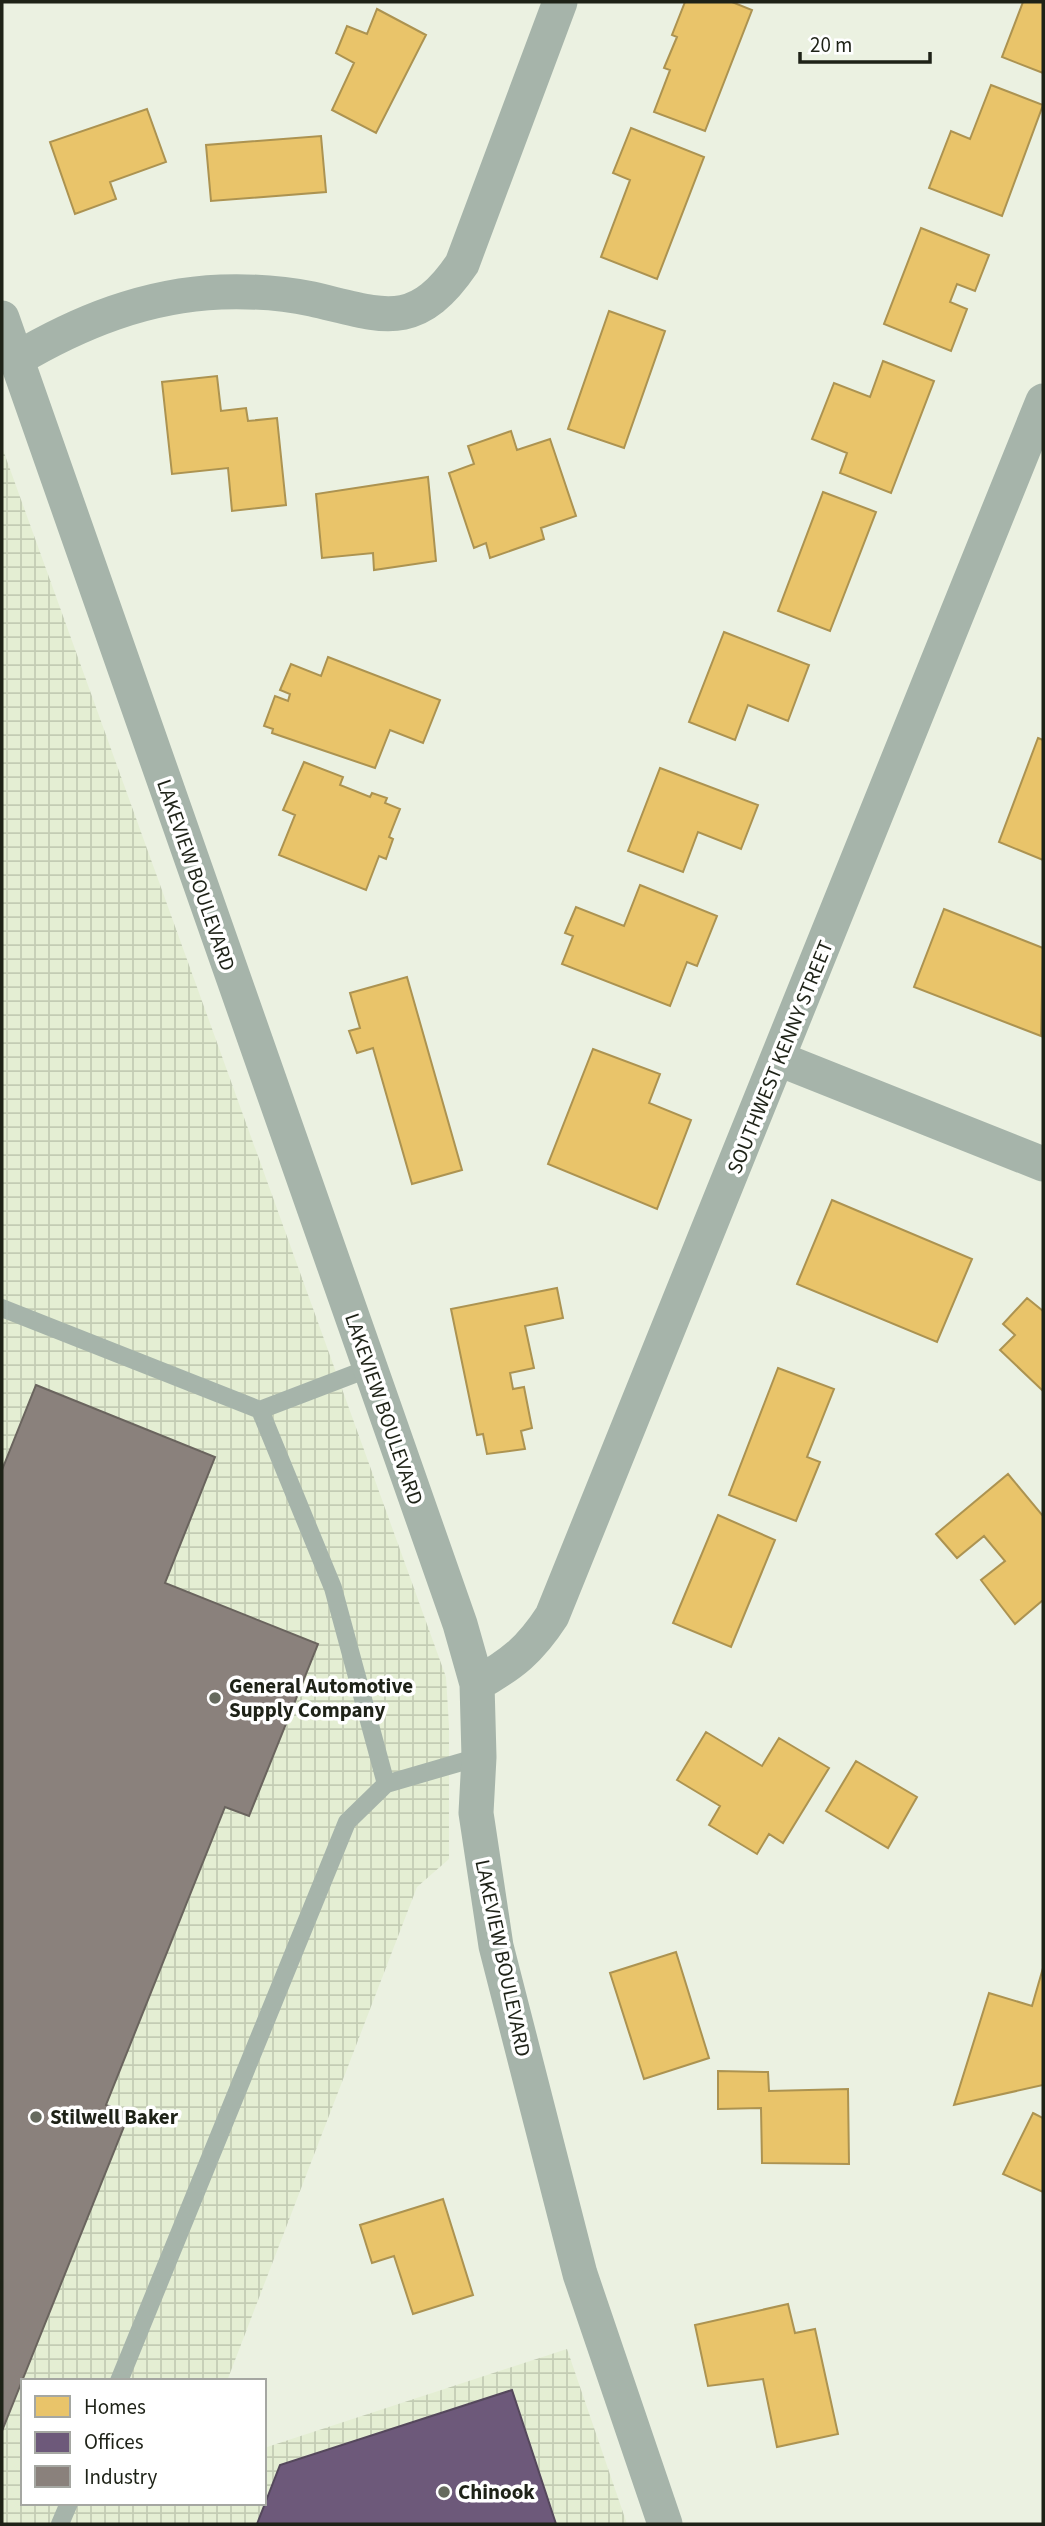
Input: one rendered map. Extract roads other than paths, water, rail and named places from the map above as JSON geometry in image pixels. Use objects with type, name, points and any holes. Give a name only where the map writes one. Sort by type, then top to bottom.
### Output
[{"type":"street","points":[[8,357],[90,320],[175,297],[222,292],[270,293],[310,299],[367,314],[387,316],[418,309],[444,291],[462,264],[560,2]]},
{"type":"street","name":"LAKEVIEW BOULEVARD","points":[[2,318],[8,357],[460,1624],[477,1684],[479,1757],[476,1813],[496,1946],[580,2274],[665,2524]]},
{"type":"street","name":"SOUTHWEST KENNY STREET","points":[[477,1684],[515,1662],[536,1640],[552,1616],[1043,401]]},
{"type":"street","points":[[779,1059],[1043,1164]]},
{"type":"lane","points":[[2,1308],[260,1409],[370,1368]]},
{"type":"lane","points":[[260,1409],[333,1588],[386,1784]]},
{"type":"lane","points":[[120,2379],[347,1822],[386,1784],[479,1757]]},
{"type":"lane","points":[[60,2524],[68,2505]]},
{"type":"place","name":"General Automotive Supply Company","points":[[215,1698]]},
{"type":"place","name":"Stilwell Baker","points":[[36,2117]]},
{"type":"place","name":"Chinook","points":[[444,2492]]}]
